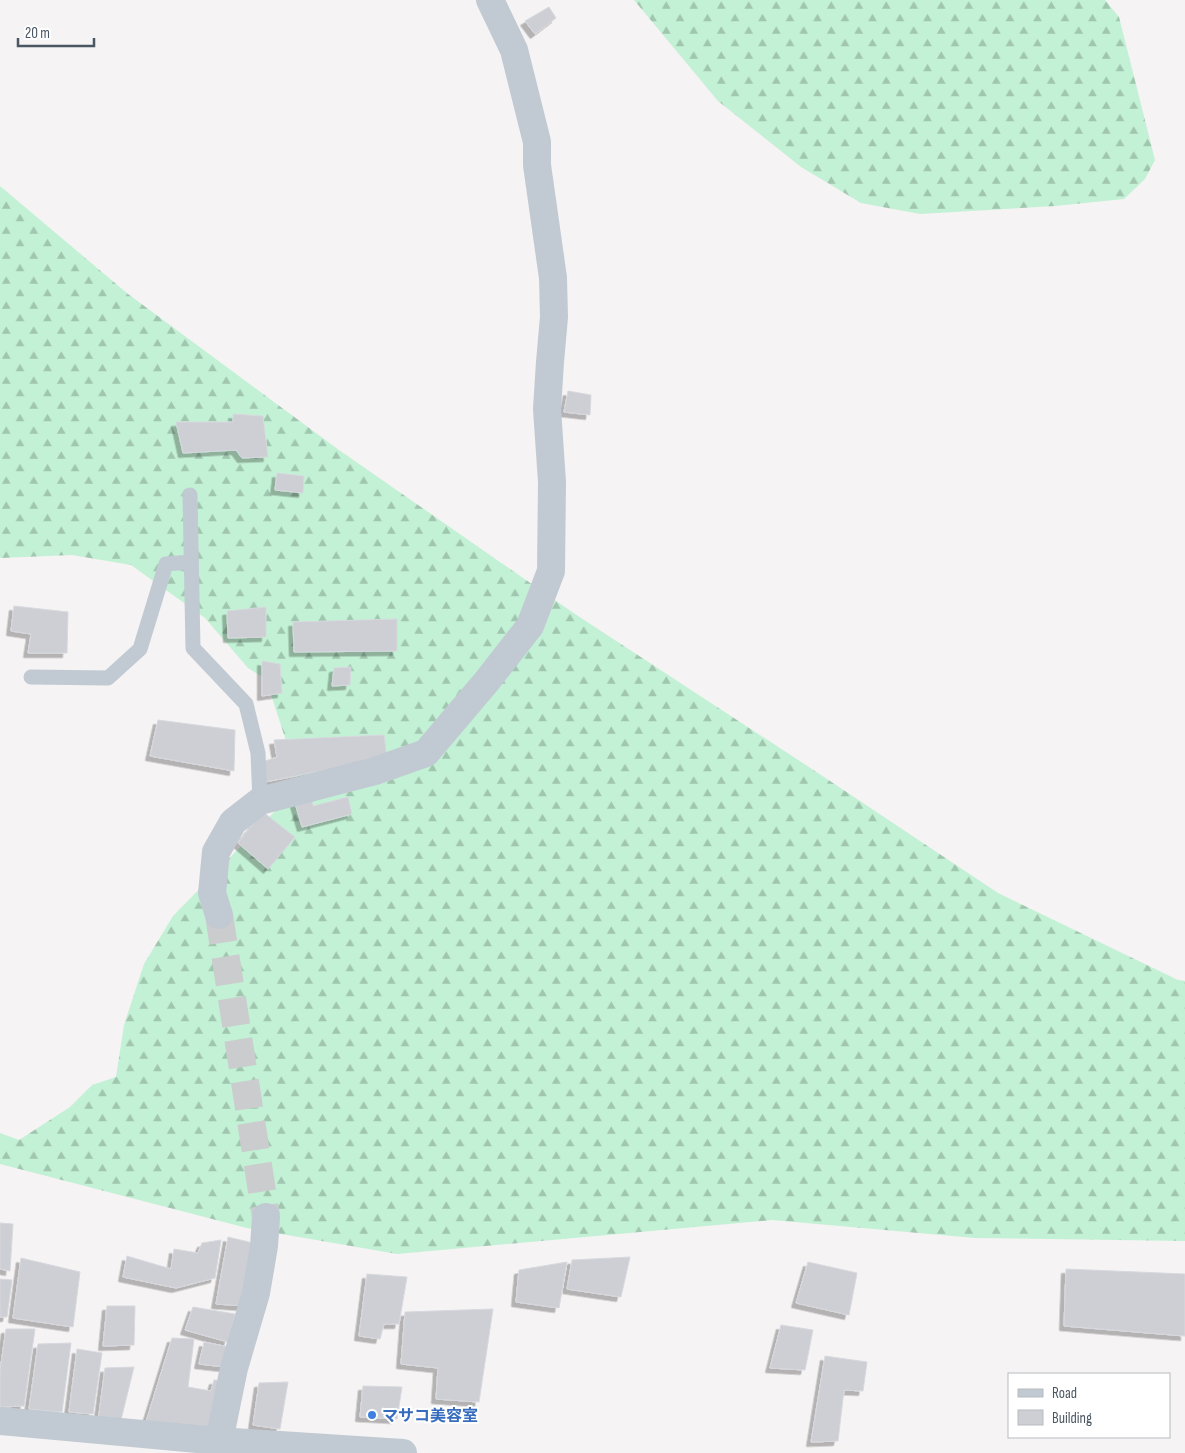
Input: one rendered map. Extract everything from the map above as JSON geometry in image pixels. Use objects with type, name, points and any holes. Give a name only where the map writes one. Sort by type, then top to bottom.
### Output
[{"type":"street","points":[[219,915],[212,893],[216,852],[233,822],[260,801],[375,771],[426,753],[487,681],[530,626],[551,571],[552,482],[548,410],[554,318],[553,278],[537,165],[536,142],[514,50],[490,0]]},
{"type":"street","points":[[233,1445],[234,1368],[256,1293],[264,1246],[266,1217]]},
{"type":"street","points":[[0,1421],[233,1445],[403,1453]]},
{"type":"lane","points":[[190,495],[192,648],[246,704],[258,753],[260,801]]},
{"type":"lane","points":[[32,677],[108,678],[140,649],[166,564],[191,562]]},
{"type":"green space","points":[[634,0],[1105,0],[1119,17],[1155,160],[1145,179],[1124,199],[1055,206],[920,214],[861,203],[801,167],[718,101]]},
{"type":"green space","points":[[0,186],[128,294],[339,450],[572,612],[998,893],[1178,980],[1185,981],[1185,1241],[975,1238],[772,1220],[397,1254],[247,1228],[0,1164],[0,1133],[19,1140],[70,1107],[92,1085],[116,1077],[124,1025],[144,964],[173,916],[278,808],[299,781],[266,679],[248,668],[205,618],[131,565],[72,555],[0,558]]},
{"type":"building","points":[[549,7],[556,18],[535,34],[525,21]]},
{"type":"building","points":[[568,391],[591,395],[590,415],[564,412]]},
{"type":"building","points":[[233,414],[263,416],[268,457],[242,458],[236,450],[183,453],[176,422],[233,422]]},
{"type":"building","points":[[277,473],[304,476],[303,493],[275,490]]},
{"type":"building","points":[[14,606],[68,612],[67,653],[28,653],[31,634],[11,631]]},
{"type":"building","points":[[266,607],[266,637],[228,638],[227,611]]},
{"type":"building","points":[[397,619],[397,651],[294,652],[293,622]]},
{"type":"building","points":[[262,661],[280,664],[282,693],[262,696]]},
{"type":"building","points":[[351,667],[350,685],[332,686],[334,668]]},
{"type":"building","points":[[158,720],[235,730],[234,771],[150,756]]},
{"type":"building","points":[[384,735],[387,758],[265,782],[265,761],[277,757],[274,740]]},
{"type":"building","points":[[348,797],[352,814],[302,827],[295,803],[312,798],[313,806]]},
{"type":"building","points":[[263,812],[295,837],[268,869],[238,843]]},
{"type":"building","points":[[0,1223],[13,1224],[10,1271],[0,1269]]},
{"type":"building","points":[[228,1237],[253,1243],[245,1306],[216,1304]]},
{"type":"building","points":[[221,1240],[215,1278],[176,1288],[123,1277],[127,1256],[171,1269],[174,1249],[198,1253],[202,1243]]},
{"type":"building","points":[[630,1257],[621,1297],[567,1289],[572,1260]]},
{"type":"building","points":[[21,1258],[80,1272],[73,1327],[13,1318]]},
{"type":"building","points":[[567,1262],[559,1308],[516,1302],[519,1270]]},
{"type":"building","points":[[808,1262],[857,1273],[849,1315],[796,1303]]},
{"type":"building","points":[[1066,1269],[1185,1274],[1185,1336],[1064,1326]]},
{"type":"building","points":[[367,1274],[407,1277],[399,1324],[384,1324],[380,1339],[359,1336]]},
{"type":"building","points":[[0,1279],[12,1280],[7,1317],[0,1317]]},
{"type":"building","points":[[107,1306],[135,1306],[134,1345],[103,1346]]},
{"type":"building","points":[[193,1307],[235,1314],[228,1342],[185,1330]]},
{"type":"building","points":[[493,1309],[479,1402],[436,1399],[438,1368],[401,1364],[405,1312]]},
{"type":"building","points":[[781,1325],[813,1330],[805,1370],[770,1368]]},
{"type":"building","points":[[6,1329],[35,1329],[24,1406],[0,1407],[0,1371]]},
{"type":"building","points":[[172,1338],[194,1339],[188,1387],[211,1391],[214,1380],[227,1381],[210,1430],[145,1425]]},
{"type":"building","points":[[204,1342],[229,1347],[225,1367],[199,1364]]},
{"type":"building","points":[[71,1343],[62,1412],[29,1409],[38,1344]]},
{"type":"building","points":[[77,1349],[102,1353],[93,1414],[69,1412]]},
{"type":"building","points":[[825,1356],[867,1362],[863,1391],[844,1390],[838,1441],[811,1442]]},
{"type":"building","points":[[134,1367],[120,1424],[98,1422],[105,1368]]},
{"type":"building","points":[[288,1382],[280,1429],[253,1425],[259,1383]]},
{"type":"building","points":[[363,1386],[402,1387],[397,1419],[360,1417]]},
{"type":"tunnel","points":[[219,915],[266,1217]]},
{"type":"place","name":"マサコ美容室","points":[[372,1415]]}]
